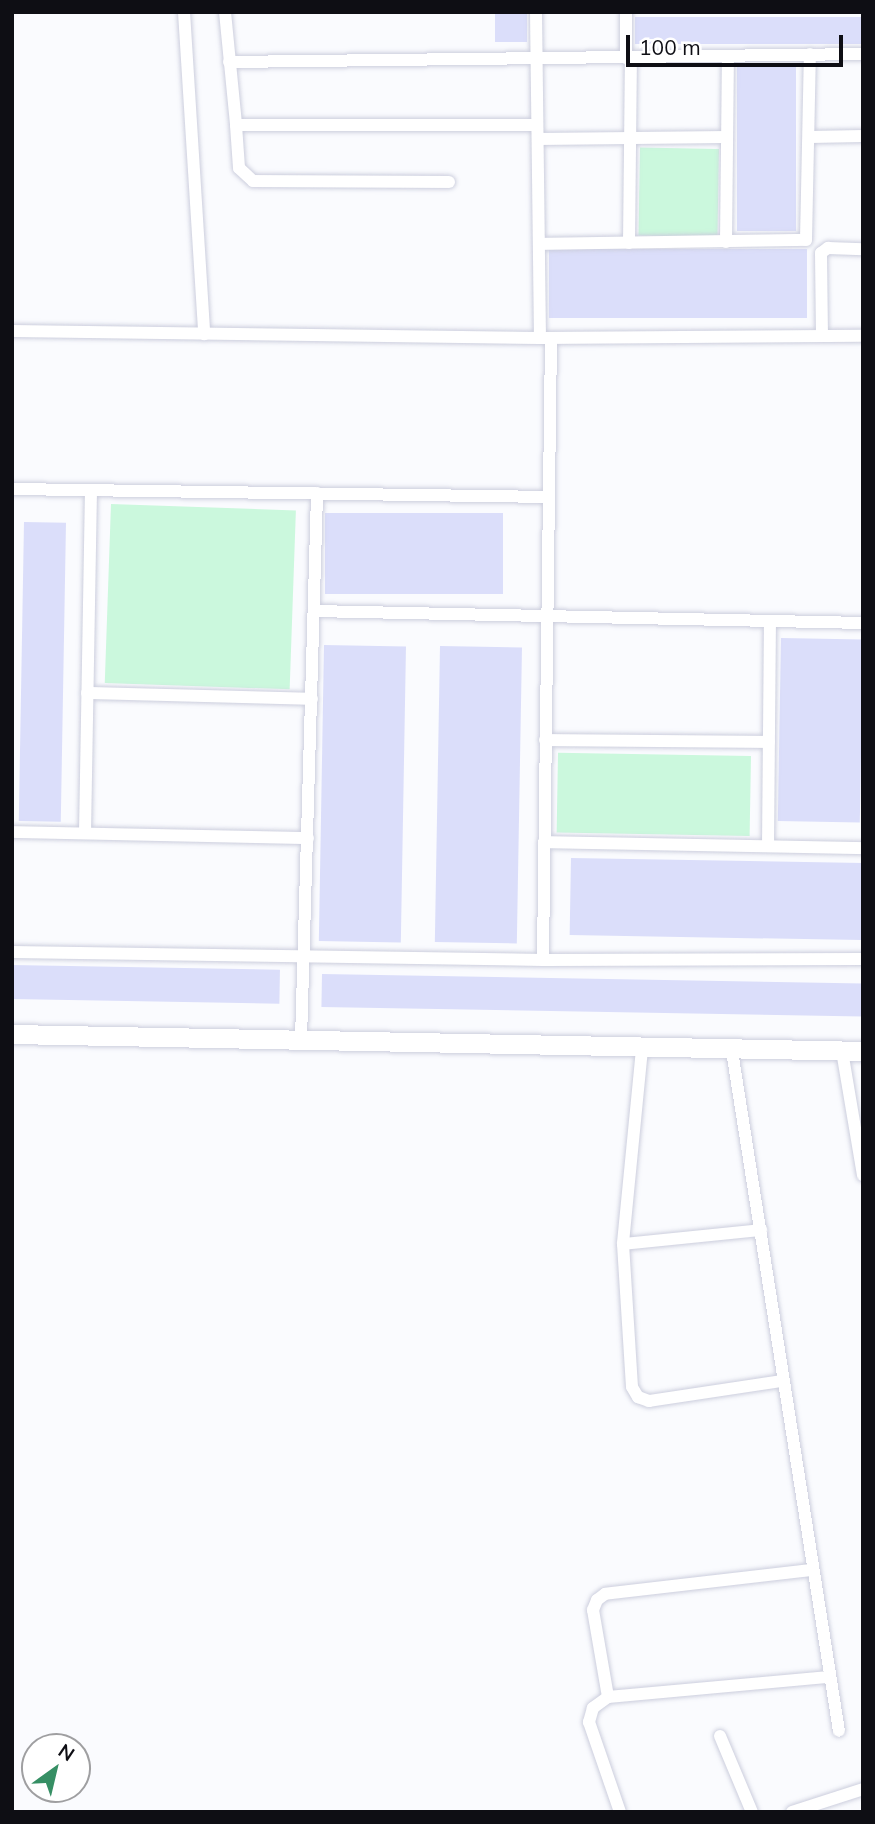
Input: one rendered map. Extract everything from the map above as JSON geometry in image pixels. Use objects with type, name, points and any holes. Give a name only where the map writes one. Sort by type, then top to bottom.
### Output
[{"type":"street","points":[[184,12],[204,334]]},
{"type":"street","points":[[225,12],[239,169],[253,181],[449,183]]},
{"type":"street","points":[[536,12],[539,244],[545,338],[548,497],[542,960]]},
{"type":"street","points":[[626,12],[630,138],[629,243]]},
{"type":"street","points":[[539,244],[806,240],[810,54]]},
{"type":"street","points":[[229,62],[863,54]]},
{"type":"street","points":[[726,242],[728,56]]},
{"type":"street","points":[[236,125],[538,132],[630,138],[727,137]]},
{"type":"street","points":[[810,137],[863,136]]},
{"type":"street","points":[[822,336],[821,253],[828,248],[863,249]]},
{"type":"street","points":[[12,331],[545,338],[863,336]]},
{"type":"street","points":[[12,489],[548,497]]},
{"type":"street","points":[[85,833],[91,490]]},
{"type":"street","points":[[302,1040],[317,493]]},
{"type":"street","points":[[314,611],[863,623]]},
{"type":"street","points":[[768,846],[770,621]]},
{"type":"street","points":[[87,693],[312,699]]},
{"type":"street","points":[[545,740],[769,742]]},
{"type":"street","points":[[12,832],[308,838]]},
{"type":"street","points":[[544,842],[863,848]]},
{"type":"street","points":[[12,952],[542,960],[863,959]]},
{"type":"street","points":[[12,1034],[732,1051],[863,1051]]},
{"type":"street","points":[[642,1049],[623,1244],[632,1387],[638,1397],[649,1401],[781,1381]]},
{"type":"street","points":[[732,1051],[761,1230],[781,1381],[839,1731]]},
{"type":"street","points":[[842,1051],[862,1169]]},
{"type":"street","points":[[623,1244],[761,1230]]},
{"type":"street","points":[[608,1697],[593,1610],[597,1600],[606,1594],[811,1570]]},
{"type":"street","points":[[620,1812],[589,1721],[593,1708],[608,1697],[829,1677]]},
{"type":"street","points":[[720,1736],[752,1812]]},
{"type":"street","points":[[792,1812],[863,1789]]},
{"type":"green space","points":[[640,148],[719,149],[717,237],[638,236]]},
{"type":"green space","points":[[111,504],[296,510],[290,689],[105,683]]},
{"type":"green space","points":[[558,753],[751,756],[750,836],[557,833]]},
{"type":"building","points":[[495,12],[527,12],[527,42],[495,42]]},
{"type":"building","points":[[635,17],[863,17],[863,44],[635,44]]},
{"type":"building","points":[[737,64],[796,64],[796,231],[737,231]]},
{"type":"building","points":[[549,249],[807,249],[807,318],[549,318]]},
{"type":"building","points":[[325,513],[503,513],[503,594],[325,594]]},
{"type":"building","points":[[24,522],[66,523],[61,822],[19,821]]},
{"type":"building","points":[[781,638],[863,639],[860,822],[778,821]]},
{"type":"building","points":[[324,645],[406,646],[401,942],[319,941]]},
{"type":"building","points":[[440,646],[522,647],[517,943],[435,942]]},
{"type":"building","points":[[571,858],[863,863],[862,940],[570,935]]},
{"type":"building","points":[[12,965],[280,970],[279,1004],[12,999]]},
{"type":"building","points":[[322,974],[863,983],[862,1016],[321,1007]]}]
